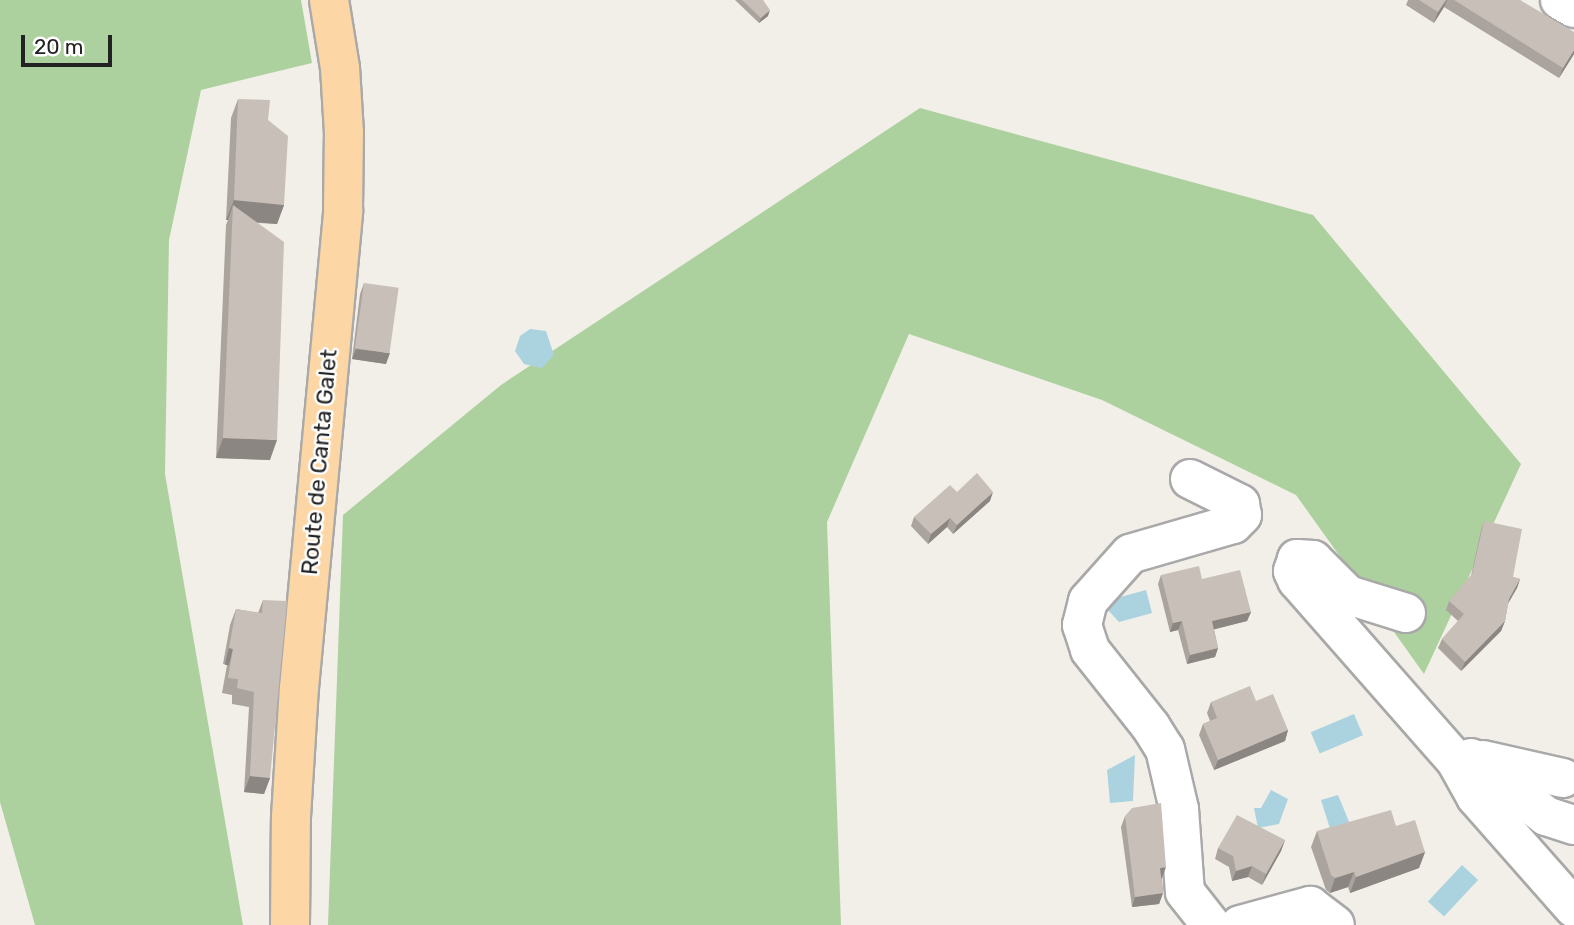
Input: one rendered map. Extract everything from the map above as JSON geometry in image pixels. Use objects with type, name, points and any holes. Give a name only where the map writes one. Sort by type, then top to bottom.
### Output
[{"type":"main road","name":"Route de Canta Galet","points":[[290,925],[291,817],[299,688],[343,210],[344,133],[340,68],[329,0]]},
{"type":"street","points":[[1560,0],[1574,8]]},
{"type":"street","points":[[1190,479],[1240,504],[1242,515],[1233,524],[1130,554],[1088,601],[1082,625],[1090,650],[1151,727],[1165,749],[1179,809],[1185,892],[1211,925]]},
{"type":"street","points":[[1406,613],[1348,594],[1312,560],[1297,559],[1293,572],[1297,580],[1463,759],[1546,816],[1574,825]]},
{"type":"street","points":[[1463,759],[1563,778]]},
{"type":"street","points":[[1463,759],[1476,797],[1574,908]]},
{"type":"street","points":[[1240,925],[1310,906],[1335,925]]},
{"type":"green space","points":[[0,0],[301,0],[312,63],[201,90],[169,240],[165,474],[243,925],[35,925],[0,802]]},
{"type":"green space","points":[[920,108],[1313,215],[1521,464],[1424,674],[1296,495],[1102,400],[909,334],[827,522],[841,925],[328,925],[343,515],[501,385]]},
{"type":"water","points":[[530,329],[546,331],[554,355],[542,368],[524,364],[515,351],[520,336]]},
{"type":"water","points":[[1146,590],[1152,613],[1119,622],[1108,610],[1113,599]]},
{"type":"water","points":[[1354,714],[1363,735],[1320,754],[1311,732]]},
{"type":"water","points":[[1135,755],[1133,801],[1110,803],[1107,770]]},
{"type":"water","points":[[1271,790],[1288,799],[1279,824],[1258,828],[1254,808],[1261,808]]},
{"type":"water","points":[[1338,795],[1352,829],[1332,835],[1321,800]]},
{"type":"water","points":[[1462,865],[1478,880],[1444,917],[1428,902]]},
{"type":"building","points":[[742,0],[763,0],[770,10],[761,18]]},
{"type":"building","points":[[1419,0],[1446,0],[1438,12]]},
{"type":"building","points":[[1454,0],[1520,0],[1574,32],[1574,50],[1563,68]]},
{"type":"building","points":[[238,99],[270,100],[268,120],[288,136],[284,205],[234,200]]},
{"type":"building","points":[[233,205],[284,242],[277,440],[223,438]]},
{"type":"building","points":[[364,283],[399,288],[389,353],[355,348]]},
{"type":"building","points":[[977,473],[993,492],[957,525],[950,518],[931,534],[914,517],[950,485],[957,492]]},
{"type":"building","points":[[1484,521],[1522,529],[1513,577],[1520,579],[1509,599],[1505,621],[1465,662],[1442,639],[1464,614],[1449,601],[1472,574]]},
{"type":"building","points":[[1199,566],[1202,579],[1240,570],[1251,612],[1212,621],[1218,648],[1190,655],[1182,621],[1173,623],[1161,575]]},
{"type":"building","points":[[263,600],[287,601],[270,778],[250,776],[254,692],[237,688],[238,679],[228,678],[233,649],[229,648],[236,609],[262,613]]},
{"type":"building","points":[[1250,686],[1256,701],[1273,694],[1288,730],[1218,760],[1203,724],[1217,718],[1211,702]]},
{"type":"building","points":[[1161,803],[1166,867],[1160,868],[1163,893],[1135,897],[1125,816],[1132,808]]},
{"type":"building","points":[[1391,810],[1396,826],[1415,820],[1425,852],[1356,877],[1354,872],[1335,878],[1331,875],[1317,831]]},
{"type":"building","points":[[1237,815],[1285,840],[1266,874],[1252,866],[1236,871],[1233,856],[1218,848]]}]
